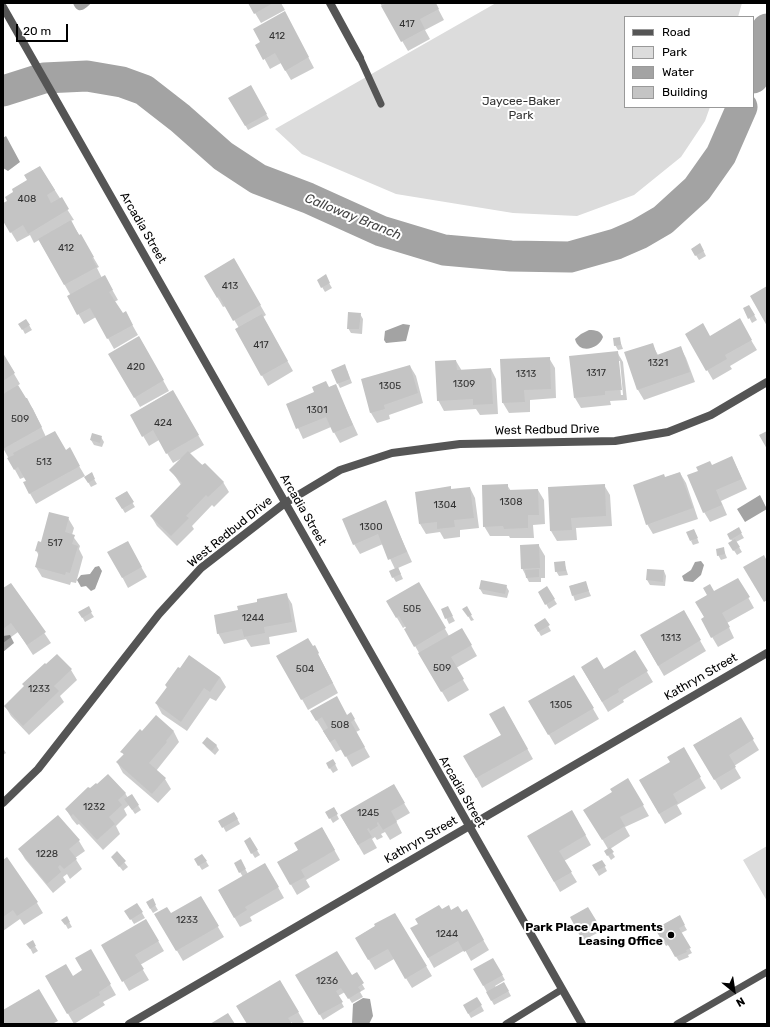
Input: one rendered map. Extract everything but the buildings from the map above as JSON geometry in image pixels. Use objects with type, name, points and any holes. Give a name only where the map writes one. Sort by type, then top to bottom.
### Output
[{"type":"street","points":[[330,3],[360,58]]},
{"type":"street","name":"Arcadia Street","points":[[3,7],[468,827],[582,1024]]},
{"type":"street","name":"West Redbud Drive","points":[[3,803],[38,769],[159,614],[195,574],[285,503],[340,470],[392,453],[460,444],[615,441],[668,432],[711,414],[767,382]]},
{"type":"street","name":"Kathryn Street","points":[[129,1024],[767,653]]},
{"type":"lane","points":[[360,58],[381,104]]},
{"type":"lane","points":[[677,1024],[767,972]]},
{"type":"lane","points":[[506,1024],[561,990]]},
{"type":"lane","points":[[517,1017],[521,1024]]},
{"type":"green space","name":"Jaycee-Baker Park","points":[[496,3],[742,3],[738,16],[624,16],[624,108],[710,108],[705,121],[681,157],[634,195],[577,216],[513,213],[396,194],[302,154],[275,129]]},
{"type":"green space","points":[[767,846],[767,901],[743,860]]},
{"type":"water","points":[[73,3],[91,3],[86,8],[79,10]]},
{"type":"water","points":[[6,136],[20,162],[8,171],[3,168],[3,138]]},
{"type":"water","points":[[403,324],[410,325],[406,341],[386,343],[384,340],[385,331]]},
{"type":"water","points":[[589,330],[598,331],[603,337],[598,345],[585,349],[577,344],[575,339]]},
{"type":"water","points":[[760,495],[767,509],[745,522],[737,509]]},
{"type":"water","points":[[701,561],[704,565],[701,575],[693,582],[684,581],[682,576],[691,570],[695,562]]},
{"type":"water","points":[[99,566],[102,571],[95,589],[91,591],[86,586],[81,587],[77,580],[81,575],[90,574],[95,567]]},
{"type":"water","points":[[10,635],[14,643],[3,652],[3,636]]},
{"type":"water","points":[[363,998],[370,999],[373,1016],[369,1024],[352,1024],[353,1004]]},
{"type":"waterway","name":"Calloway Branch","points":[[754,74],[767,29]]},
{"type":"waterway","name":"Calloway Branch","points":[[3,91],[44,78],[87,76],[122,82],[144,90],[180,118],[223,156],[258,179],[308,198],[381,231],[444,250],[511,256],[570,257],[616,244],[639,234],[663,220],[697,189],[721,155],[742,108]]},
{"type":"place","name":"Park Place Apartments Leasing Office","points":[[671,935]]}]
